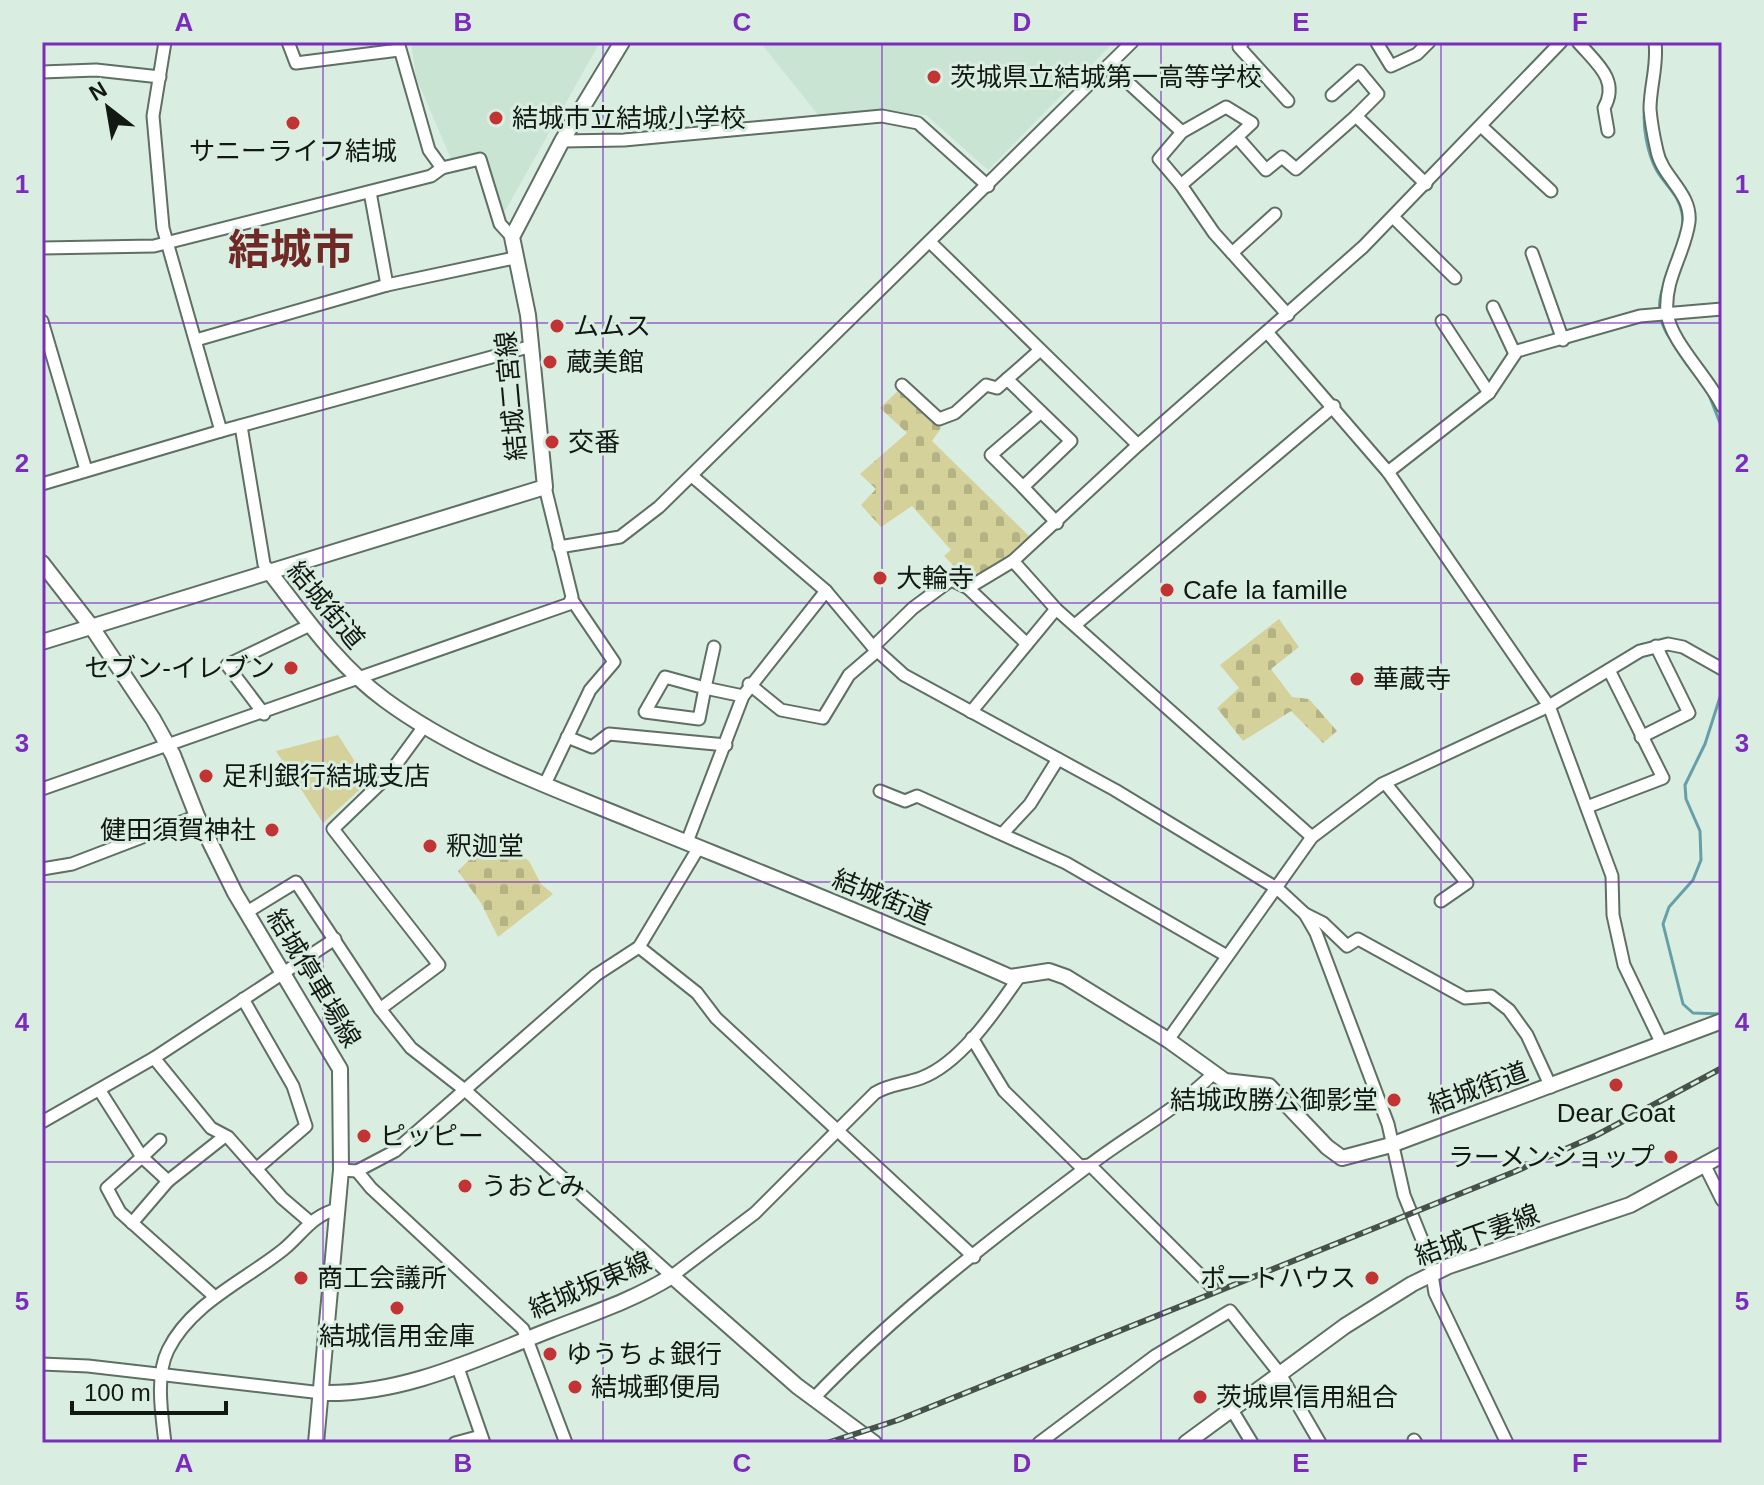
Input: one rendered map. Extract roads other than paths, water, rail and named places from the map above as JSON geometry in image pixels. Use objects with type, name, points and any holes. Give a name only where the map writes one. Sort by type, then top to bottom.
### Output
[{"type":"main road","points":[[512,237],[562,141],[622,42]]},
{"type":"main road","name":"結城二宮線","points":[[268,570],[545,487],[532,346],[512,237]]},
{"type":"main road","name":"結城停車場線","points":[[42,563],[91,626],[169,747],[197,816],[247,912],[340,1069],[341,1170],[316,1443]]},
{"type":"main road","name":"結城街道","points":[[42,642],[268,570],[310,625],[360,680],[425,725],[545,784],[1010,977],[1049,971],[1066,977],[1168,1040],[1213,1074],[1235,1084],[1269,1086],[1327,1147],[1342,1158],[1391,1145],[1722,1021]]},
{"type":"main road","name":"結城下妻線","points":[[1186,1443],[1372,1308],[1432,1274],[1630,1205],[1722,1155]]},
{"type":"main road","name":"結城坂東線","points":[[322,1393],[379,1390],[457,1365],[642,1293],[672,1276],[813,1399],[874,1443]]},
{"type":"street","points":[[165,42],[153,116],[163,228],[221,431]]},
{"type":"street","points":[[288,42],[296,63],[398,46],[429,150],[442,168]]},
{"type":"street","points":[[559,547],[628,533],[692,476],[821,344],[988,186],[1132,42]]},
{"type":"street","points":[[1243,42],[1239,47],[1288,101]]},
{"type":"street","points":[[1377,43],[1391,66],[1417,54],[1429,42]]},
{"type":"street","points":[[1578,42],[1608,77],[1610,97],[1604,108],[1608,131]]},
{"type":"street","points":[[1655,42],[1658,63],[1650,108],[1657,156],[1685,197],[1689,221],[1671,275],[1667,313],[1676,337],[1711,383],[1722,406]]},
{"type":"street","points":[[968,588],[1013,561],[1138,445],[1288,315],[1426,184],[1556,43]]},
{"type":"street","points":[[1109,65],[1182,132]]},
{"type":"street","points":[[42,72],[96,70],[160,77]]},
{"type":"street","points":[[1237,137],[1266,170],[1282,157],[1296,169],[1378,94],[1359,71],[1332,95]]},
{"type":"street","points":[[1181,185],[1252,123],[1226,107],[1182,132],[1159,159],[1181,185],[1195,209],[1288,315]]},
{"type":"street","points":[[562,141],[624,140],[882,116],[918,123],[988,186]]},
{"type":"street","points":[[1356,116],[1426,184]]},
{"type":"street","points":[[1481,126],[1551,191]]},
{"type":"street","points":[[42,248],[169,243],[431,176],[442,168],[484,160],[500,224],[512,237]]},
{"type":"street","points":[[370,192],[387,285]]},
{"type":"street","points":[[1232,253],[1275,214]]},
{"type":"street","points":[[1393,217],[1455,278]]},
{"type":"street","points":[[930,242],[1138,445]]},
{"type":"street","points":[[1532,253],[1563,340]]},
{"type":"street","points":[[196,340],[387,285],[514,258]]},
{"type":"street","points":[[1493,307],[1515,354]]},
{"type":"street","points":[[1388,472],[1489,393],[1515,354],[1640,316],[1722,309]]},
{"type":"street","points":[[42,321],[86,470]]},
{"type":"street","points":[[1442,321],[1489,393]]},
{"type":"street","points":[[1267,332],[1388,472],[1549,706],[1612,876],[1613,915],[1624,965],[1662,1044]]},
{"type":"street","points":[[42,484],[221,431],[532,346]]},
{"type":"street","points":[[902,385],[939,419],[955,413],[986,385],[997,388],[1039,351]]},
{"type":"street","points":[[1007,379],[1071,441],[1023,487]]},
{"type":"street","points":[[1075,625],[1334,406]]},
{"type":"street","points":[[1041,412],[991,455],[1057,523]]},
{"type":"street","points":[[241,426],[248,483],[264,564],[268,570]]},
{"type":"street","points":[[692,476],[826,591],[875,649],[904,675],[1058,759],[1278,889],[1305,914],[1323,923],[1347,946],[1358,939],[1465,998],[1491,996],[1509,1010],[1527,1035],[1551,1087]]},
{"type":"street","points":[[545,487],[572,600],[614,662],[590,690],[545,784]]},
{"type":"street","points":[[1013,561],[1056,609],[1312,837]]},
{"type":"street","points":[[749,684],[781,710],[823,718],[849,675],[913,608],[951,580],[968,588],[1027,644]]},
{"type":"street","points":[[341,1170],[357,1171],[395,1151],[596,975],[639,947],[693,845],[729,728],[749,684],[826,591]]},
{"type":"street","points":[[42,789],[360,680],[569,604],[572,600]]},
{"type":"street","points":[[971,712],[1056,609]]},
{"type":"street","points":[[264,714],[227,665],[310,625]]},
{"type":"street","points":[[1641,737],[1689,713],[1656,646]]},
{"type":"street","points":[[1168,1040],[1312,837],[1385,783],[1549,706],[1656,646],[1683,647],[1722,669]]},
{"type":"street","points":[[714,647],[705,688],[699,719],[645,712],[665,677],[705,688],[743,696]]},
{"type":"street","points":[[1587,807],[1663,778],[1609,670]]},
{"type":"street","points":[[380,1009],[439,965],[333,829],[387,777],[425,725]]},
{"type":"street","points":[[567,737],[592,747],[609,734],[726,745]]},
{"type":"street","points":[[1003,833],[1030,804],[1058,759]]},
{"type":"street","points":[[1385,783],[1467,883],[1441,901]]},
{"type":"street","points":[[880,791],[905,801],[917,796],[1003,833],[1066,863],[1227,956]]},
{"type":"street","points":[[42,869],[72,864],[197,816]]},
{"type":"street","points":[[247,912],[296,882],[380,1009],[411,1048],[466,1091],[672,1276],[755,1213],[875,1093],[891,1084],[922,1078],[989,1024],[1019,977]]},
{"type":"street","points":[[1305,914],[1316,933],[1388,1124],[1391,1145],[1432,1274],[1435,1293],[1507,1443]]},
{"type":"street","points":[[42,1122],[154,1058],[335,939]]},
{"type":"street","points":[[639,947],[697,993],[716,1018],[974,1257]]},
{"type":"street","points":[[243,999],[293,1086],[306,1126],[256,1169]]},
{"type":"street","points":[[972,1038],[1004,1091],[1024,1113],[1080,1166],[1090,1165]]},
{"type":"street","points":[[154,1058],[211,1128],[225,1136],[310,1222]]},
{"type":"street","points":[[813,1399],[867,1347],[974,1257],[1090,1165],[1172,1111],[1213,1074]]},
{"type":"street","points":[[100,1091],[142,1157],[168,1181]]},
{"type":"street","points":[[132,1223],[168,1181],[225,1136]]},
{"type":"street","points":[[160,1140],[107,1188],[120,1212],[215,1297]]},
{"type":"street","points":[[1090,1165],[1212,1287]]},
{"type":"street","points":[[1705,1166],[1722,1200]]},
{"type":"street","points":[[357,1171],[371,1188],[523,1329],[529,1338],[564,1443]]},
{"type":"street","points":[[165,1443],[163,1374],[169,1348],[215,1297],[285,1248],[310,1222],[324,1212],[338,1209]]},
{"type":"street","points":[[1039,1443],[1155,1356],[1230,1311],[1280,1374],[1320,1443]]},
{"type":"street","points":[[42,1365],[163,1374],[322,1393]]},
{"type":"street","points":[[455,1443],[482,1440],[457,1365]]},
{"type":"street","points":[[1232,1410],[1252,1443]]},
{"type":"waterway","points":[[1645,105],[1645,130],[1650,156],[1682,213],[1679,245],[1661,292],[1662,324],[1672,341]]},
{"type":"waterway","points":[[1707,390],[1722,428]]},
{"type":"waterway","points":[[1722,691],[1705,744],[1685,785],[1686,799],[1700,831],[1701,860],[1693,880],[1669,907],[1663,924],[1683,1004],[1693,1013],[1722,1014]]},
{"type":"railway","points":[[827,1443],[898,1420],[1514,1172],[1597,1135],[1722,1068]]},
{"type":"place","name":"茨城県立結城第一高等学校","points":[[934,77]]},
{"type":"place","name":"結城市立結城小学校","points":[[496,118]]},
{"type":"place","name":"サニーライフ結城","points":[[293,123]]},
{"type":"place","name":"ムムス","points":[[557,326]]},
{"type":"place","name":"蔵美館","points":[[550,362]]},
{"type":"place","name":"交番","points":[[552,442]]},
{"type":"place","name":"大輪寺","points":[[880,578]]},
{"type":"place","name":"Cafe la famille","points":[[1167,590]]},
{"type":"place","name":"セブン-イレブン","points":[[291,668]]},
{"type":"place","name":"華蔵寺","points":[[1357,679]]},
{"type":"place","name":"足利銀行結城支店","points":[[206,776]]},
{"type":"place","name":"健田須賀神社","points":[[272,830]]},
{"type":"place","name":"釈迦堂","points":[[430,846]]},
{"type":"place","name":"Dear Coat","points":[[1616,1085]]},
{"type":"place","name":"結城政勝公御影堂","points":[[1394,1100]]},
{"type":"place","name":"ピッピー","points":[[364,1136]]},
{"type":"place","name":"ラーメンショップ","points":[[1671,1157]]},
{"type":"place","name":"うおとみ","points":[[465,1186]]},
{"type":"place","name":"商工会議所","points":[[301,1278]]},
{"type":"place","name":"ポートハウス","points":[[1372,1278]]},
{"type":"place","name":"結城信用金庫","points":[[397,1308]]},
{"type":"place","name":"ゆうちょ銀行","points":[[550,1354]]},
{"type":"place","name":"結城郵便局","points":[[575,1387]]},
{"type":"place","name":"茨城県信用組合","points":[[1200,1397]]},
{"type":"district","name":"結城市","points":[[291,249]]}]
